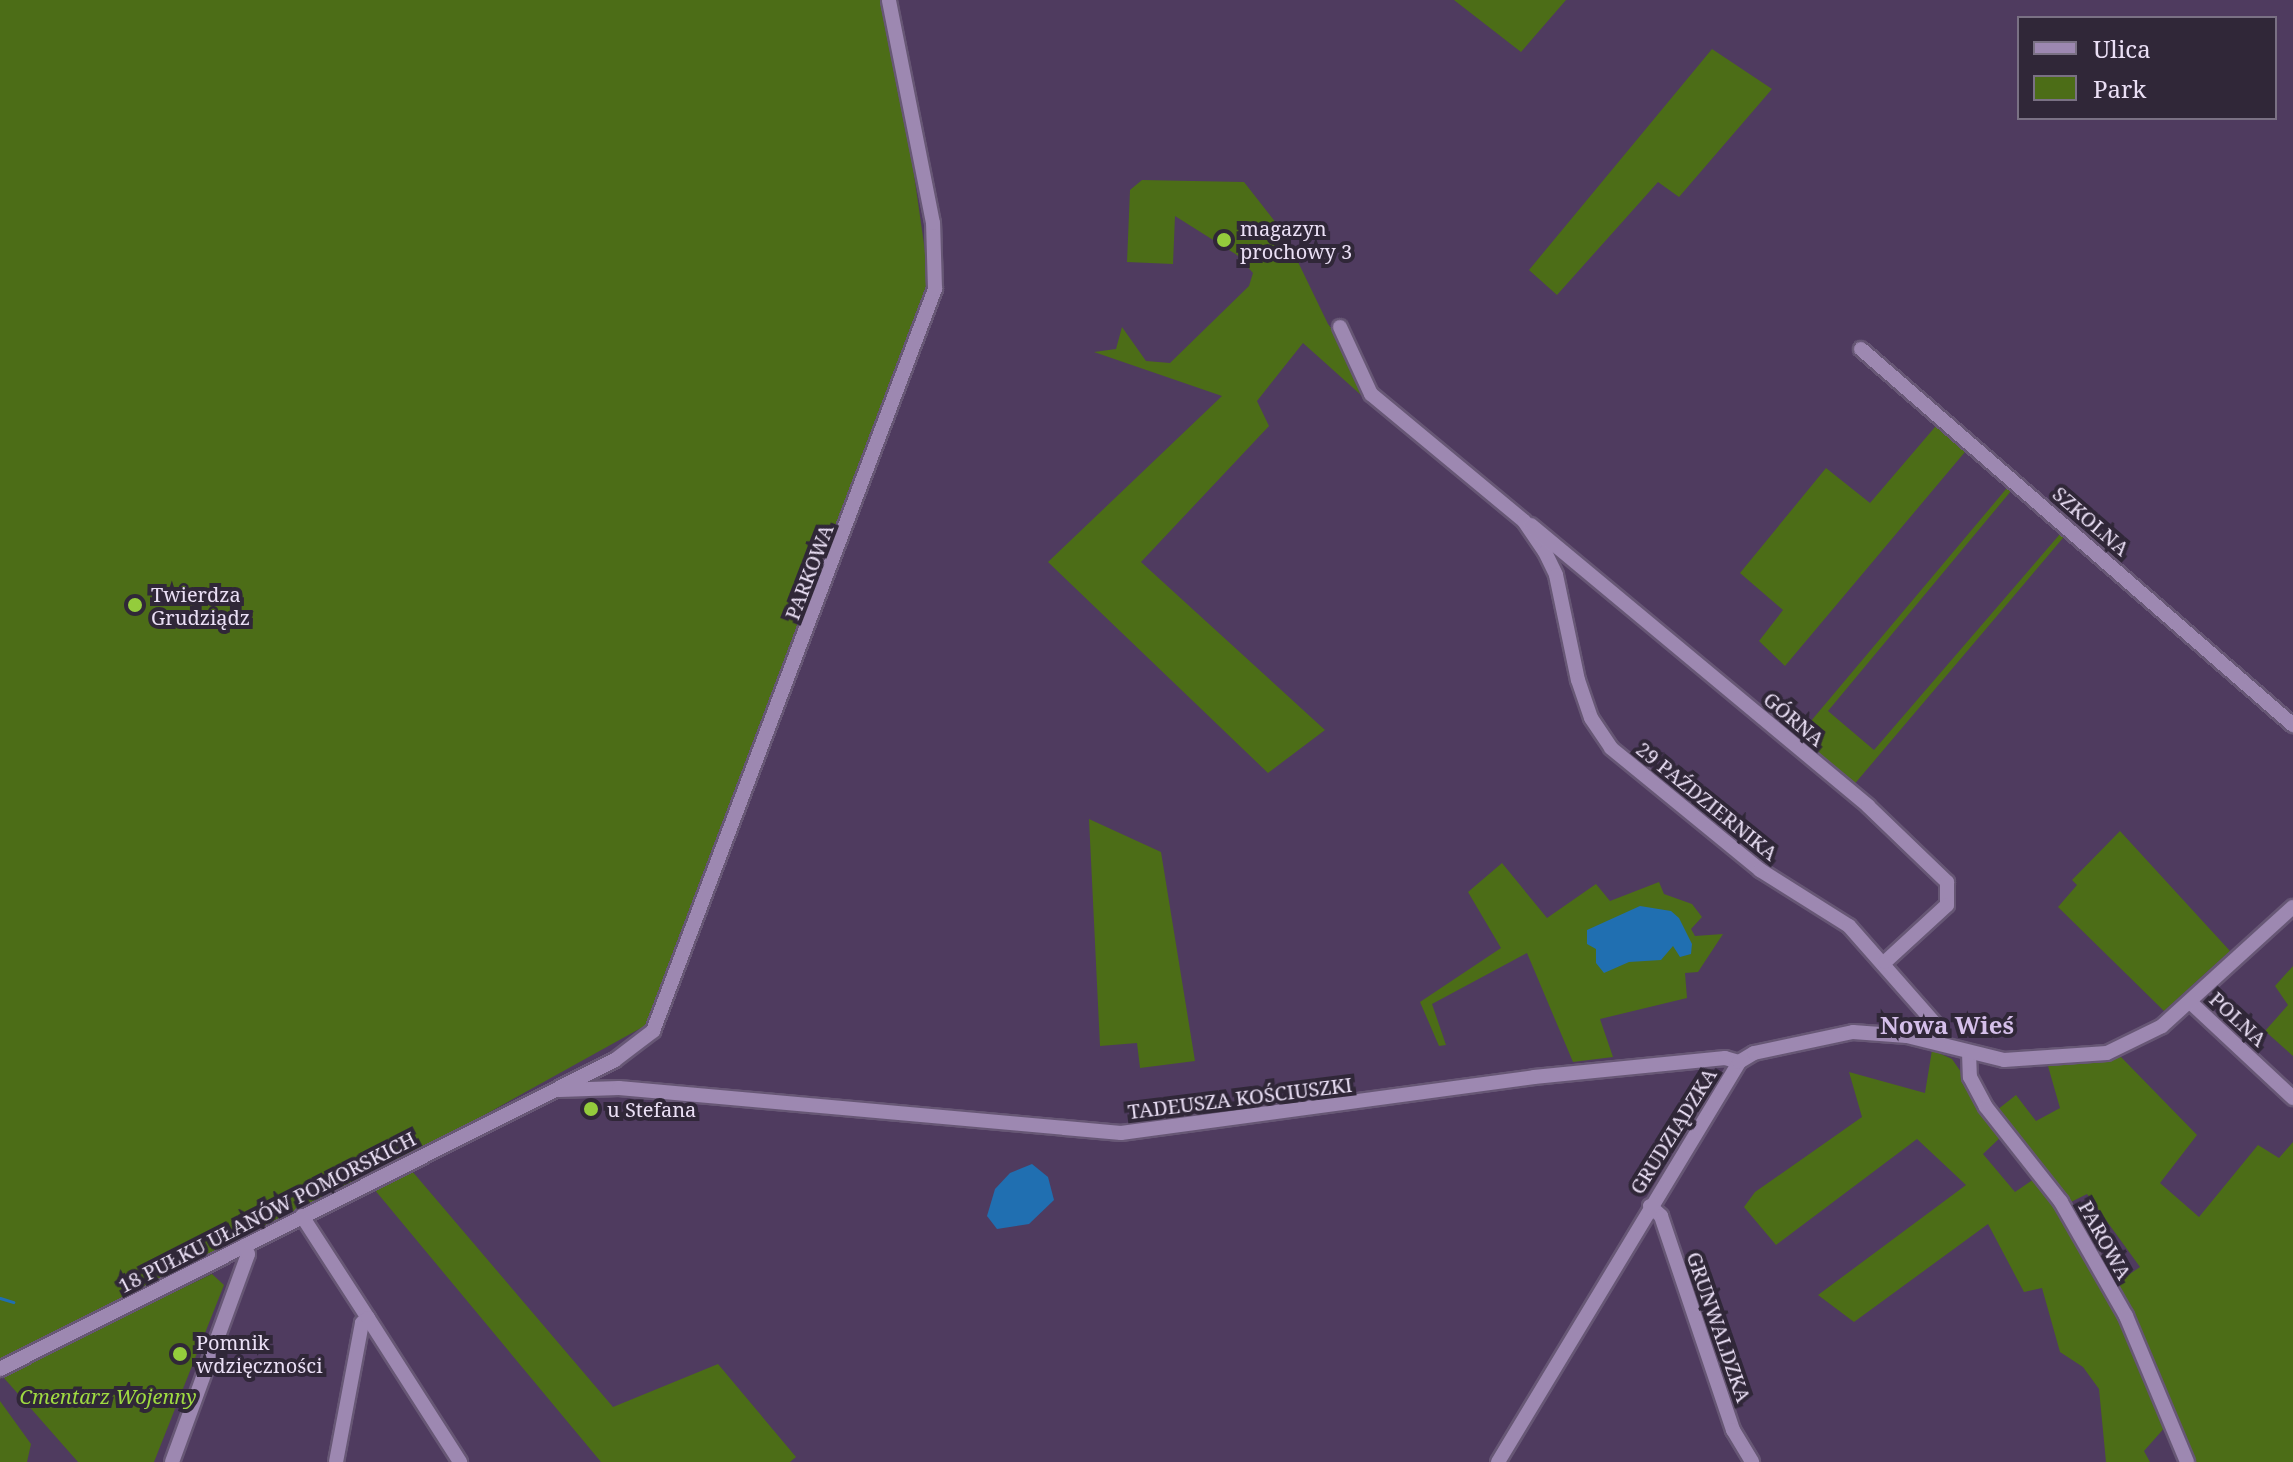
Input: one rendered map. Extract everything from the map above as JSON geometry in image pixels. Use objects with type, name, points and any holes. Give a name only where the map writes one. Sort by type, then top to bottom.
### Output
[{"type":"street","name":"PARKOWA","points":[[552,1090],[637,1046],[661,1015],[935,289],[933,223],[889,0]]},
{"type":"street","name":"29 PAŹDZIERNIKA","points":[[1340,327],[1371,394],[1527,525],[1556,575],[1578,680],[1591,718],[1611,748],[1760,870],[1849,926],[1885,962],[1938,1027],[1938,1042]]},
{"type":"street","name":"SZKOLNA","points":[[1861,349],[2293,725]]},
{"type":"street","name":"GÓRNA","points":[[1527,525],[1533,524],[1868,806],[1947,882],[1947,905],[1885,962]]},
{"type":"street","name":"GRUDZIĄDZKA","points":[[1498,1462],[1739,1062],[1754,1053],[1830,1034],[1875,1032],[1938,1042],[2004,1060],[2048,1061],[2107,1053],[2146,1038],[2293,907]]},
{"type":"street","name":"POLNA","points":[[2190,1002],[2293,1098]]},
{"type":"street","name":"PAROWA","points":[[1969,1052],[1970,1077],[1986,1107],[2061,1202],[2126,1316],[2187,1462]]},
{"type":"street","name":"TADEUSZA KOŚCIUSZKI","points":[[552,1090],[619,1088],[1121,1133],[1534,1077],[1725,1058],[1739,1062]]},
{"type":"street","name":"18 PUŁKU UŁANÓW POMORSKICH","points":[[0,1369],[552,1090]]},
{"type":"street","name":"GRUNWALDZKA","points":[[1650,1206],[1661,1216],[1733,1430],[1752,1462]]},
{"type":"street","points":[[302,1216],[460,1462]]},
{"type":"street","points":[[172,1462],[248,1254],[245,1246]]},
{"type":"street","points":[[336,1462],[362,1323],[368,1318]]},
{"type":"green space","points":[[0,0],[889,0],[930,286],[650,1023],[367,1180],[0,1365]]},
{"type":"green space","points":[[1454,0],[1566,0],[1521,52]]},
{"type":"green space","points":[[1712,49],[1772,89],[1679,197],[1658,182],[1557,295],[1529,270]]},
{"type":"green space","points":[[1142,180],[1244,182],[1284,233],[1328,324],[1391,406],[1390,421],[1303,343],[1257,401],[1269,426],[1141,562],[1325,730],[1268,773],[1048,562],[1222,396],[1094,352],[1116,349],[1122,327],[1146,361],[1170,363],[1249,286],[1253,273],[1237,255],[1175,216],[1173,264],[1127,262],[1130,190]]},
{"type":"green space","points":[[1941,420],[1970,446],[1785,666],[1759,641],[1783,610],[1740,573],[1826,468],[1870,503]]},
{"type":"green space","points":[[2012,482],[2068,532],[1852,787],[1795,740]],"holes":[[[2011,491],[2060,534],[1874,750],[1828,711]]]},
{"type":"green space","points":[[1089,819],[1161,852],[1195,1061],[1140,1068],[1137,1043],[1100,1046]]},
{"type":"green space","points":[[2120,831],[2230,951],[2164,1011],[2058,907],[2077,885],[2072,880]]},
{"type":"green space","points":[[1502,863],[1547,918],[1596,884],[1610,901],[1659,882],[1664,894],[1692,904],[1702,917],[1691,929],[1695,936],[1723,934],[1698,972],[1685,973],[1687,998],[1600,1019],[1613,1057],[1573,1062],[1527,953],[1432,1004],[1446,1045],[1439,1046],[1420,1002],[1501,948],[1468,892]]},
{"type":"green space","points":[[2293,966],[2293,1056],[2265,1031],[2288,1005],[2275,986]]},
{"type":"green space","points":[[1932,1050],[1952,1059],[2004,1134],[1983,1154],[2015,1192],[2044,1172],[1997,1110],[2016,1095],[2036,1121],[2060,1108],[2048,1066],[2121,1057],[2197,1135],[2160,1183],[2199,1217],[2258,1145],[2279,1158],[2293,1142],[2293,1462],[2194,1462],[2174,1417],[2144,1451],[2150,1462],[2106,1462],[2099,1389],[2083,1367],[2060,1352],[2042,1288],[2024,1292],[1988,1224],[1854,1322],[1818,1295],[1966,1185],[1917,1139],[1776,1245],[1744,1207],[1755,1192],[1862,1117],[1849,1072],[1925,1093]],"holes":[[[2087,1194],[2140,1267],[2112,1286],[2067,1204]]]},
{"type":"green space","points":[[412,1171],[613,1407],[718,1364],[796,1457],[790,1462],[601,1462],[374,1189]]},
{"type":"green space","name":"Cmentarz Wojenny","points":[[212,1274],[224,1285],[154,1462],[78,1462],[4,1378],[5,1373]]},
{"type":"green space","points":[[0,1401],[31,1444],[27,1462],[0,1462]]},
{"type":"water","points":[[1640,906],[1671,911],[1679,918],[1692,944],[1691,954],[1680,957],[1673,946],[1661,960],[1629,962],[1604,973],[1596,963],[1596,949],[1587,944],[1587,930]]},
{"type":"water","points":[[1032,1164],[1048,1177],[1054,1200],[1029,1224],[997,1229],[987,1216],[995,1189],[1010,1173]]},
{"type":"waterway","points":[[0,1298],[13,1302]]},
{"type":"place","name":"magazyn prochowy 3","points":[[1224,240]]},
{"type":"place","name":"Twierdza Grudziądz","points":[[135,605]]},
{"type":"place","name":"u Stefana","points":[[591,1109]]},
{"type":"place","name":"Pomnik wdzięczności","points":[[180,1354]]},
{"type":"district","name":"Nowa Wieś","points":[[1947,1025]]}]
